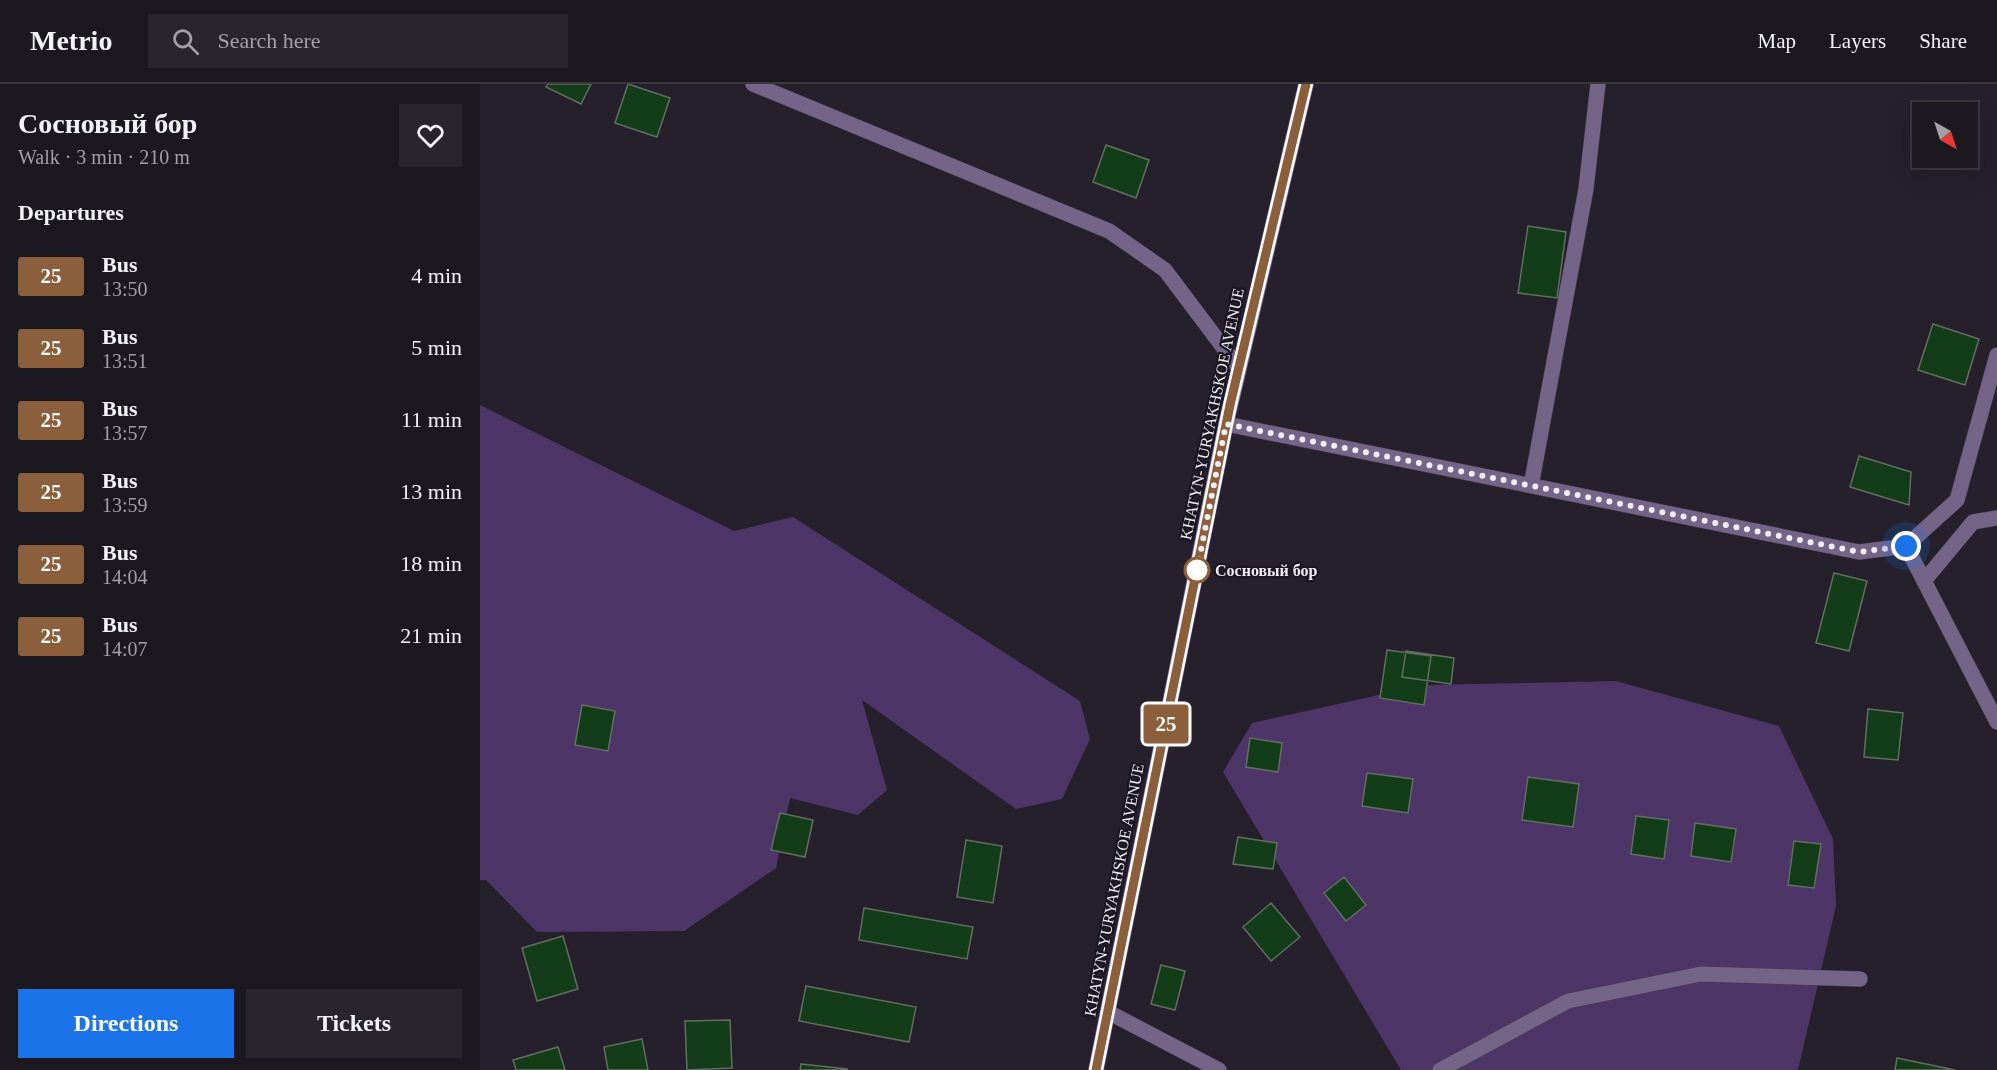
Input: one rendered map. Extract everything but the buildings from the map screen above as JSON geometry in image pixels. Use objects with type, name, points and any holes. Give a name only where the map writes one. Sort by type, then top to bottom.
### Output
[{"type":"main road","name":"KHATYN-YURYAKHSKOE AVENUE","points":[[1096,1070],[1238,367],[1306,84]]},
{"type":"street","points":[[753,84],[1109,231],[1165,270],[1238,367]]},
{"type":"street","points":[[1531,486],[1586,189],[1598,84]]},
{"type":"street","points":[[1226,424],[1859,552],[1906,546],[1957,500],[1997,355]]},
{"type":"street","points":[[1924,581],[1973,522],[1997,518]]},
{"type":"street","points":[[1906,546],[1997,722]]},
{"type":"street","points":[[1440,1070],[1568,1001],[1701,974],[1860,979]]},
{"type":"street","points":[[1108,1012],[1219,1070]]},
{"type":"shaded area","points":[[480,405],[734,531],[793,517],[1080,701],[1090,739],[1062,799],[1016,809],[862,700],[887,790],[858,815],[790,798],[776,868],[684,931],[537,932],[486,880],[480,880]]},
{"type":"shaded area","points":[[1616,681],[1779,726],[1833,839],[1836,906],[1798,1070],[1401,1070],[1223,772],[1252,723],[1424,685]]},
{"type":"bus line","name":"25","points":[[1096,1070],[1230,405],[1306,84]]},
{"type":"place","name":"Сосновый бор","points":[[1197,570]]},
{"type":"route","points":[[1197,570],[1226,424],[1859,552],[1906,546]]}]
